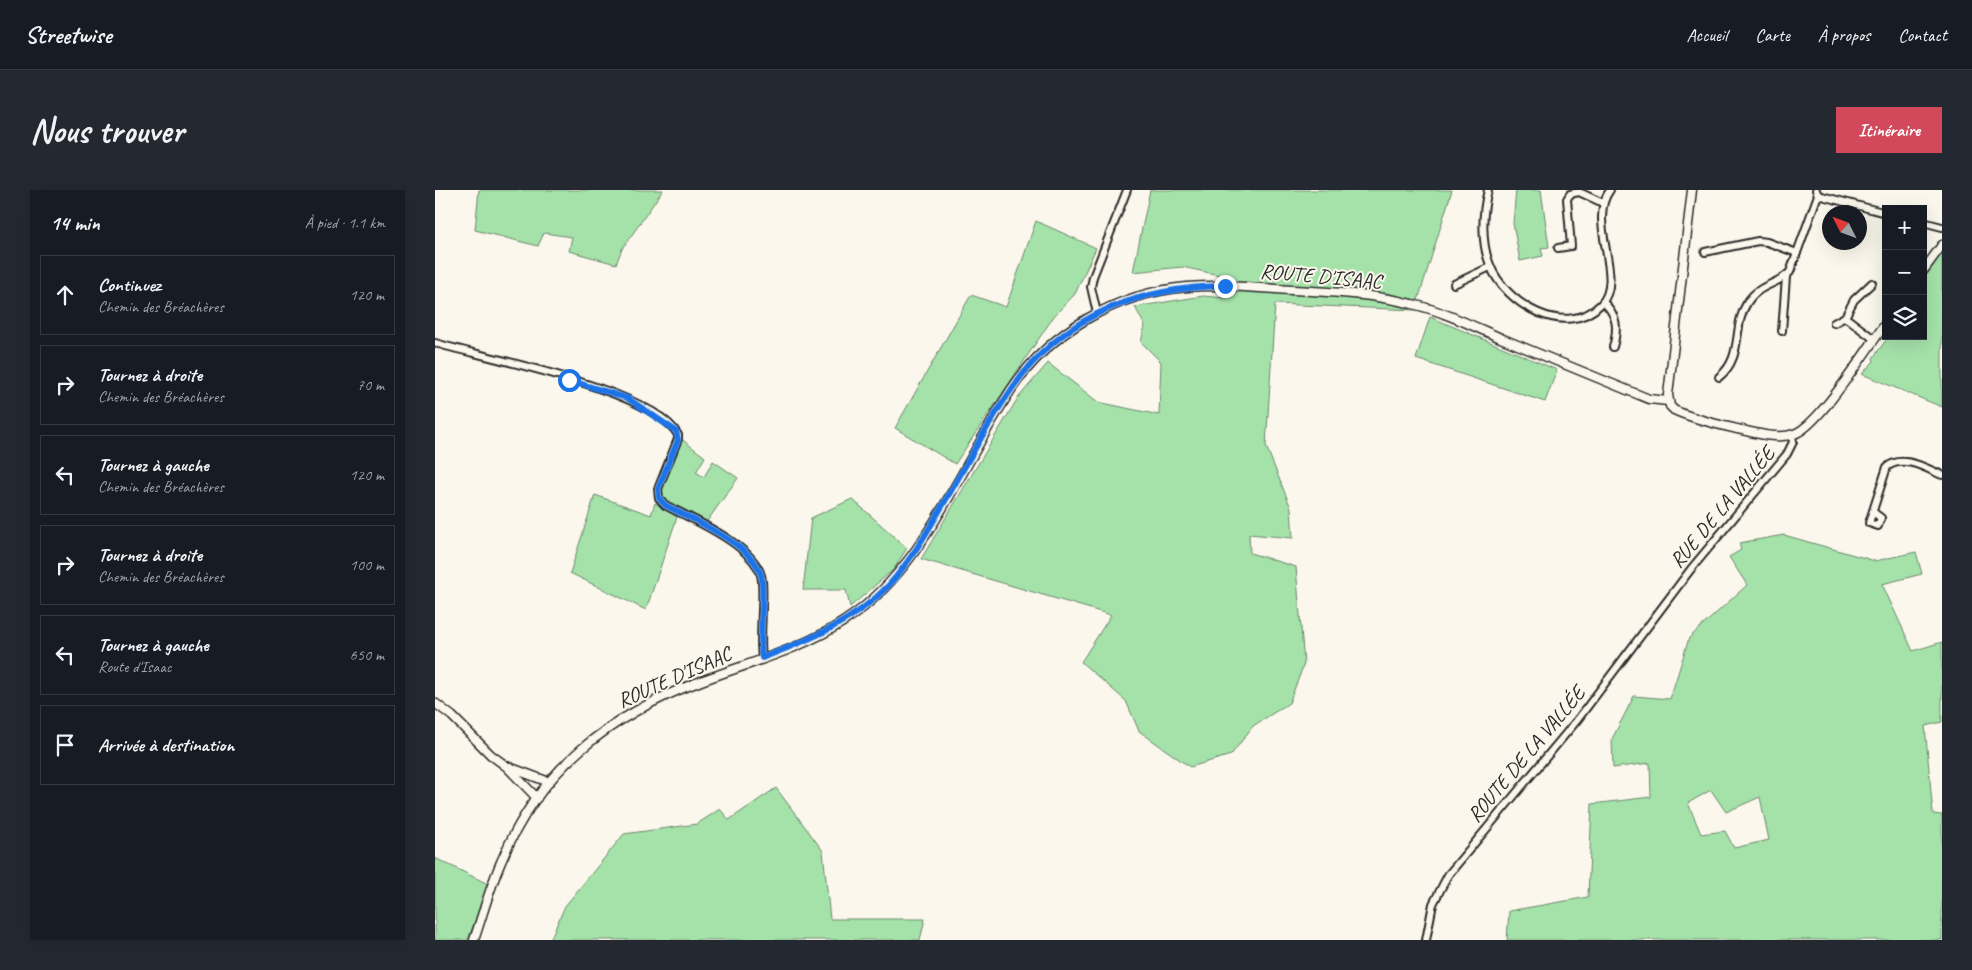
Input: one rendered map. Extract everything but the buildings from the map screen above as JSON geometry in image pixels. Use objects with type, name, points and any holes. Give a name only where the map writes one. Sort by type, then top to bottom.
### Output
[{"type":"street","points":[[1097,313],[1091,287],[1093,276],[1127,190]]},
{"type":"street","points":[[1488,190],[1484,238],[1490,267],[1506,291],[1529,308],[1561,319],[1584,316],[1603,302],[1608,290],[1609,276],[1601,219],[1603,203],[1609,190]]},
{"type":"street","points":[[1692,190],[1668,401],[1680,413],[1759,433],[1792,435],[1806,428],[1819,415],[1882,328]]},
{"type":"street","points":[[1558,248],[1571,246],[1567,199],[1570,194],[1579,192],[1603,203]]},
{"type":"street","points":[[1719,377],[1733,363],[1743,310],[1747,301],[1764,286],[1786,277],[1790,272],[1817,192],[1882,212]]},
{"type":"street","points":[[1927,223],[1942,227]]},
{"type":"street","points":[[1705,252],[1759,241],[1797,253]]},
{"type":"street","points":[[1927,266],[1942,245]]},
{"type":"street","points":[[1454,284],[1490,267]]},
{"type":"street","points":[[1782,331],[1786,277]]},
{"type":"street","points":[[1834,323],[1845,317],[1854,300],[1872,283]]},
{"type":"street","name":"ROUTE D'ISAAC","points":[[474,940],[501,861],[518,827],[549,782],[579,750],[623,717],[660,697],[827,631],[861,609],[889,584],[917,549],[986,430],[1024,372],[1067,332],[1097,313],[1136,297],[1166,290],[1199,286],[1258,288],[1376,297],[1428,308],[1649,399],[1668,401]]},
{"type":"street","points":[[1603,302],[1611,310],[1618,329],[1613,347]]},
{"type":"street","points":[[1845,317],[1874,339]]},
{"type":"street","points":[[435,343],[520,365],[627,398],[672,427],[678,435],[678,440],[658,489],[659,498],[665,505],[734,542],[752,559],[762,578],[762,658]]},
{"type":"street","name":"RUE DE LA VALLÉE","points":[[1669,597],[1787,454],[1793,442],[1792,435]]},
{"type":"street","points":[[1873,512],[1887,467],[1897,460],[1942,475]]},
{"type":"street","name":"ROUTE DE LA VALLÉE","points":[[1426,940],[1433,904],[1447,875],[1578,719],[1669,597]]},
{"type":"street","points":[[435,703],[452,716],[491,755],[506,766],[537,798]]},
{"type":"street","points":[[506,766],[549,782]]},
{"type":"green space","points":[[479,190],[663,190],[622,249],[616,264],[569,251],[572,237],[544,233],[538,246],[475,230]]},
{"type":"green space","points":[[1150,190],[1452,190],[1415,310],[1275,304],[1266,446],[1291,508],[1293,538],[1249,534],[1250,553],[1296,567],[1304,664],[1289,703],[1253,726],[1231,755],[1190,767],[1139,731],[1126,701],[1081,662],[1111,615],[921,559],[1018,398],[1048,363],[1098,402],[1159,415],[1161,362],[1141,342],[1145,326],[1135,307],[1203,296],[1225,298],[1229,277],[1182,267],[1133,272]]},
{"type":"green space","points":[[1516,190],[1541,190],[1549,247],[1541,248],[1543,256],[1520,261],[1513,223]]},
{"type":"green space","points":[[1036,221],[1096,248],[1075,294],[1054,316],[955,464],[895,428],[971,295],[1006,307]]},
{"type":"green space","points":[[1942,251],[1942,407],[1862,374],[1874,361],[1873,358],[1886,340],[1927,340],[1927,272]]},
{"type":"green space","points":[[1430,317],[1557,370],[1545,402],[1416,359]]},
{"type":"green space","points":[[680,438],[705,457],[696,472],[704,477],[713,461],[738,478],[705,524],[663,499],[660,492]]},
{"type":"green space","points":[[595,495],[651,515],[655,503],[677,517],[646,610],[570,573]]},
{"type":"green space","points":[[852,499],[907,548],[894,569],[850,607],[846,590],[803,590],[811,518]]},
{"type":"green space","points":[[1784,535],[1875,561],[1916,552],[1922,574],[1882,584],[1913,651],[1942,642],[1942,722],[1925,726],[1933,814],[1942,815],[1942,940],[1507,940],[1509,911],[1588,897],[1592,804],[1651,797],[1650,763],[1613,768],[1612,739],[1634,696],[1670,699],[1689,638],[1747,585],[1729,557],[1741,550],[1739,543]],"holes":[[[1711,790],[1726,812],[1760,797],[1769,840],[1734,848],[1725,831],[1701,834],[1688,803]]]},
{"type":"green space","points":[[776,788],[823,851],[830,919],[925,919],[920,940],[550,940],[565,906],[624,834],[697,824],[720,809],[729,820]]},
{"type":"green space","points":[[435,858],[488,884],[468,940],[435,940]]},
{"type":"route","points":[[569,380],[627,398],[645,408],[676,431],[678,440],[658,489],[659,498],[665,505],[734,542],[752,559],[762,578],[762,658],[827,631],[846,620],[889,584],[917,549],[986,430],[1024,372],[1067,332],[1097,313],[1136,297],[1183,287],[1225,286]]}]
